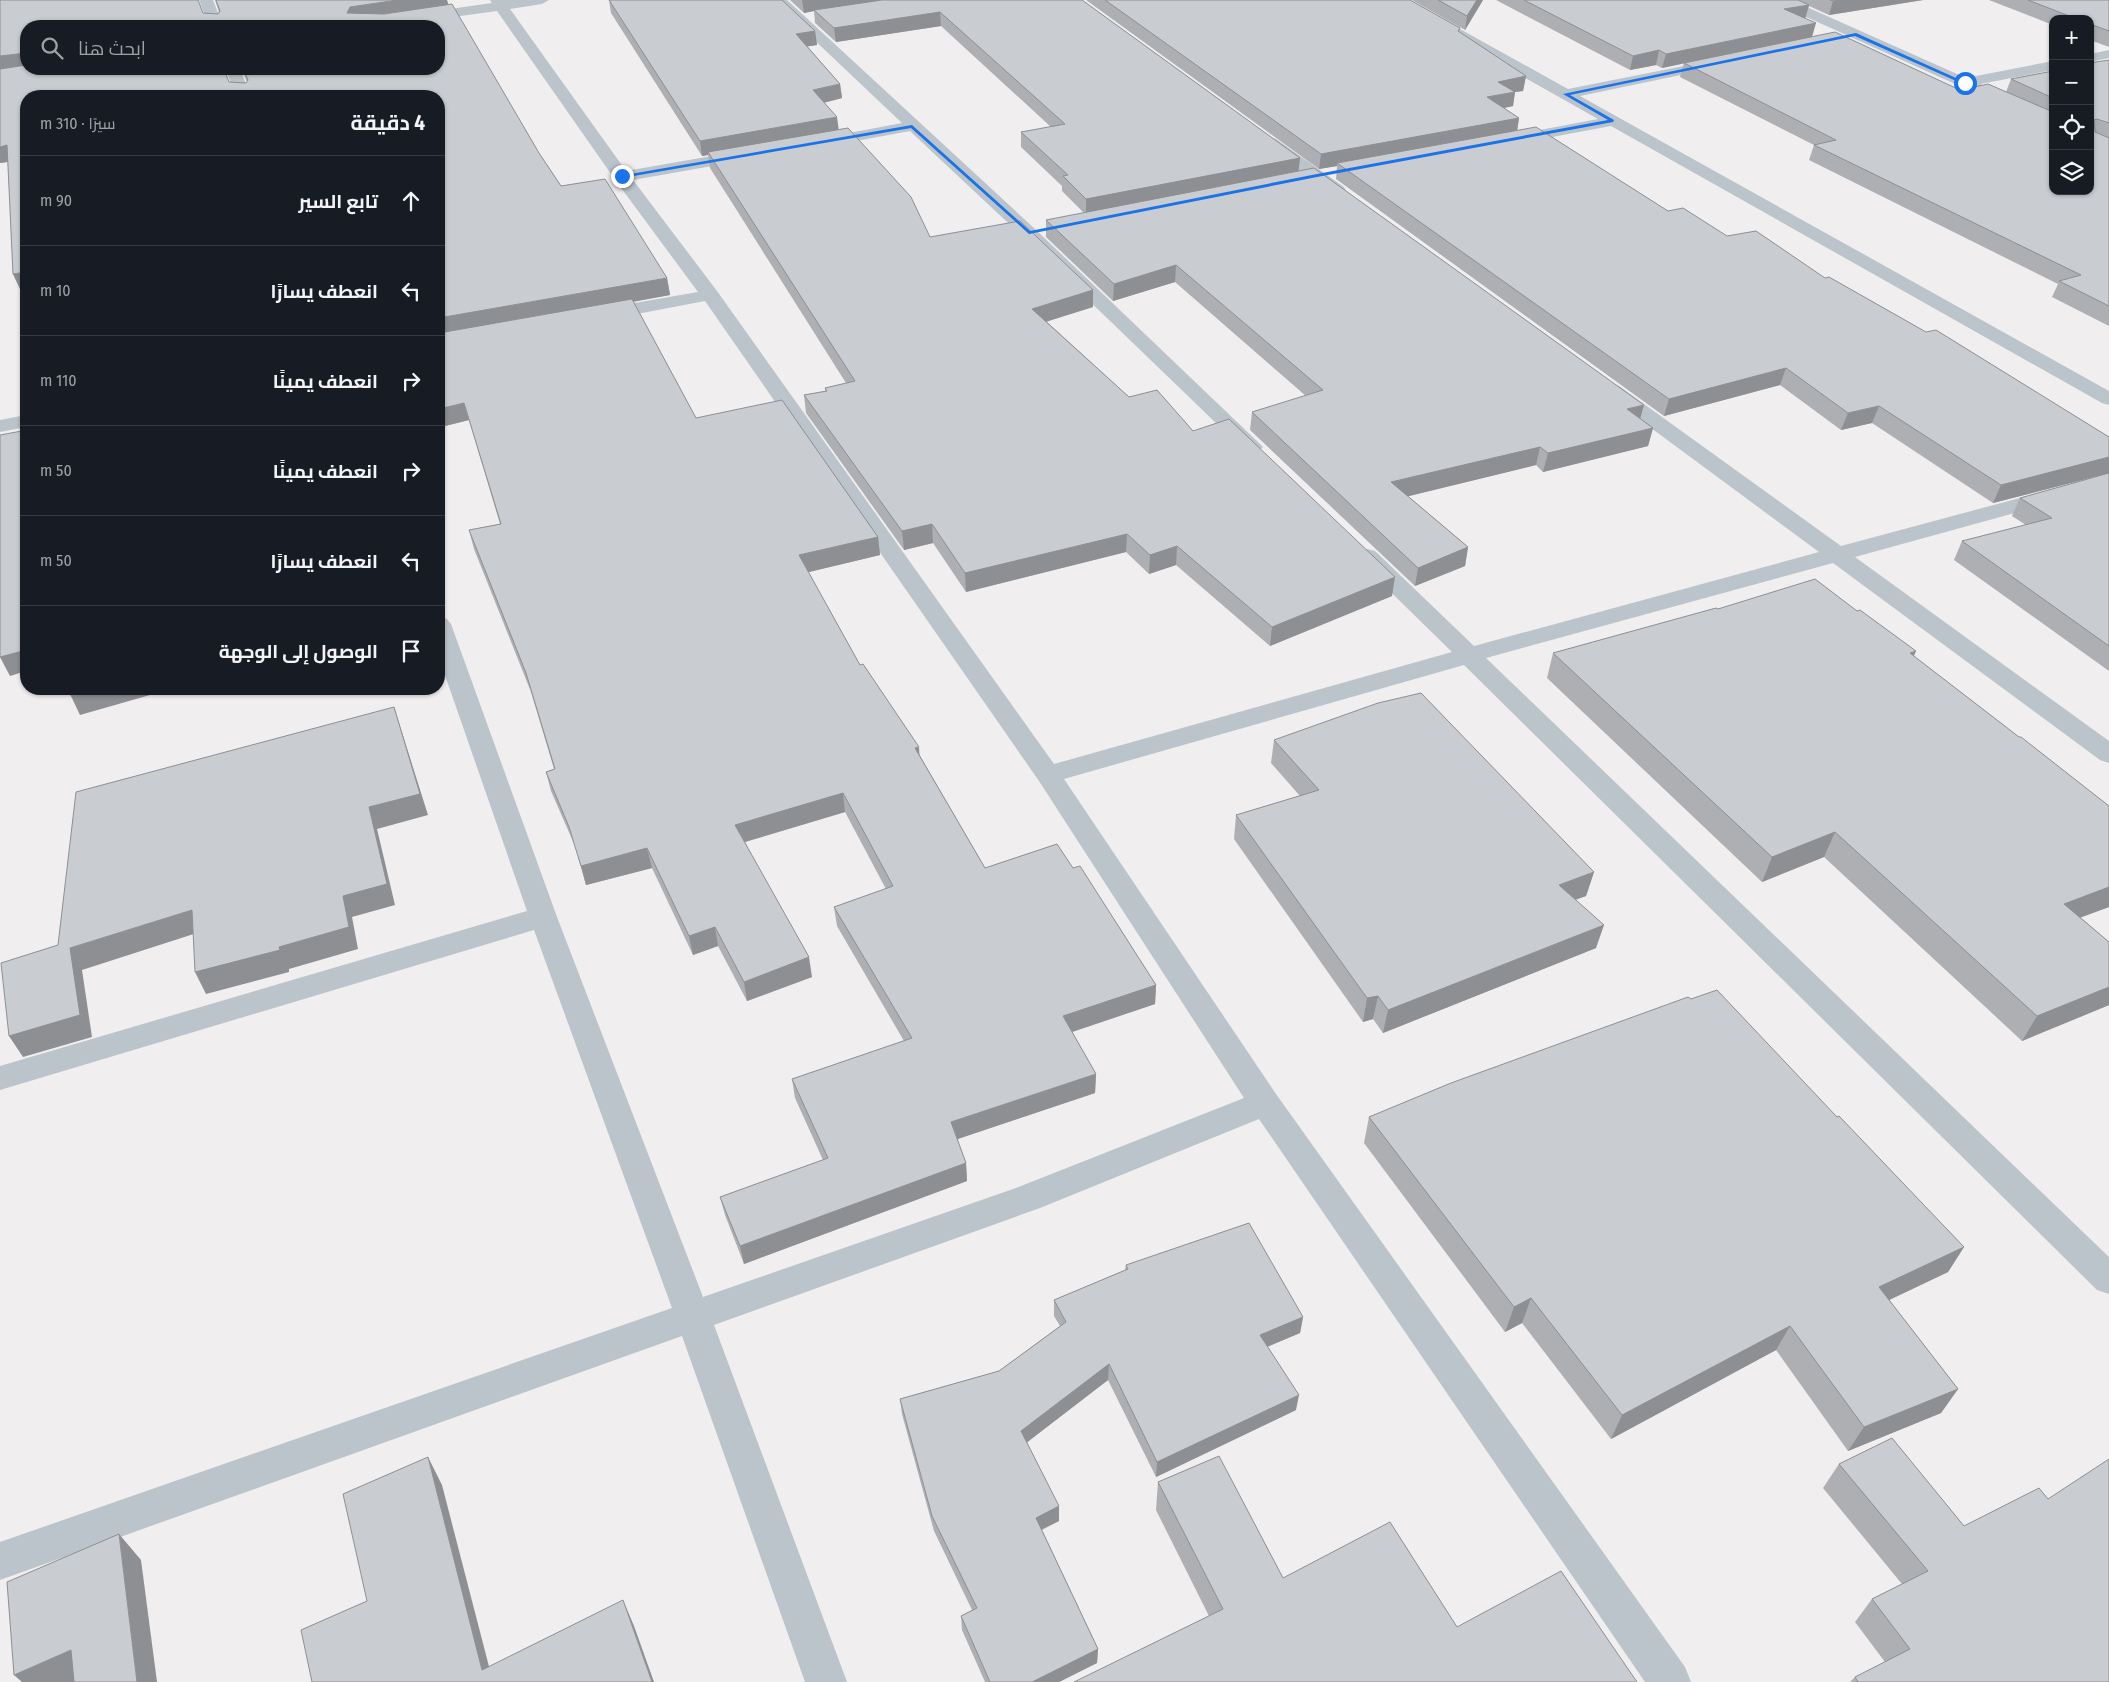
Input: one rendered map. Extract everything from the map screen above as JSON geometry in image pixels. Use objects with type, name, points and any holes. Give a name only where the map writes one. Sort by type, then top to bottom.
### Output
[{"type":"street","points":[[206,0],[214,20]]},
{"type":"street","points":[[395,20],[498,3],[542,0]]},
{"type":"street","points":[[779,0],[811,18],[912,126],[1039,231],[1267,461]]},
{"type":"street","points":[[1398,0],[2109,399]]},
{"type":"street","points":[[1780,0],[2049,121]]},
{"type":"street","points":[[498,3],[710,295],[1048,775],[1265,1103],[1670,1682]]},
{"type":"street","points":[[1836,38],[1856,34]]},
{"type":"street","points":[[2094,57],[2109,54]]},
{"type":"street","points":[[1566,94],[1730,60]]},
{"type":"street","points":[[1965,83],[2049,67]]},
{"type":"street","points":[[234,75],[241,90]]},
{"type":"street","points":[[1489,144],[1613,120]]},
{"type":"street","points":[[806,145],[912,126]]},
{"type":"street","points":[[1252,129],[1357,205]]},
{"type":"street","points":[[622,176],[757,153]]},
{"type":"street","points":[[584,318],[710,295]]},
{"type":"street","points":[[1597,380],[1838,554],[2109,754]]},
{"type":"street","points":[[0,426],[20,422]]},
{"type":"street","points":[[1048,775],[1470,655],[2109,480]]},
{"type":"street","points":[[1354,544],[2109,1279]]},
{"type":"street","points":[[445,641],[543,917],[693,1317],[826,1682]]},
{"type":"street","points":[[0,1078],[543,917]]},
{"type":"street","points":[[0,1561],[1028,1198],[1265,1103]]},
{"type":"building","points":[[0,0],[198,0],[203,13],[218,14],[220,11],[216,0],[398,0],[350,7],[347,13],[384,14],[452,4],[539,153],[561,186],[605,179],[667,278],[445,317],[445,90],[20,90],[20,273],[13,274],[7,145],[0,147],[0,69],[20,66],[20,75],[226,75],[229,82],[246,83],[248,80],[246,75],[445,75],[445,20],[20,20],[20,54],[0,56]]},
{"type":"building","points":[[609,0],[782,0],[815,31],[796,34],[840,84],[813,90],[837,117],[700,141]]},
{"type":"building","points":[[882,0],[1082,0],[1300,158],[1086,199],[1063,176],[1068,175],[1021,132],[1065,124],[940,12],[834,28],[814,10]]},
{"type":"building","points":[[1105,0],[1410,0],[1460,28],[1458,31],[1526,76],[1498,82],[1515,92],[1487,97],[1519,118],[1321,154]]},
{"type":"building","points":[[1438,0],[1477,0],[1467,16]]},
{"type":"building","points":[[1524,0],[1798,0],[1809,5],[1784,9],[1816,23],[1666,54],[1659,50],[1633,56]]},
{"type":"building","points":[[2028,0],[2109,0],[2109,31],[2094,25],[2094,15],[2067,15]]},
{"type":"building","points":[[1835,32],[1960,90],[1988,84],[2049,110],[2049,195],[2094,195],[2094,120],[2095,132],[2109,138],[2109,306],[2059,281],[2081,275],[1814,145],[1836,140],[1684,63]]},
{"type":"building","points":[[2109,60],[2109,123],[2097,119],[2094,120],[2094,62]]},
{"type":"building","points":[[2049,72],[2049,96],[2011,79]]},
{"type":"building","points":[[1536,127],[1668,211],[1683,208],[1727,236],[1756,231],[1825,278],[1829,277],[1926,332],[1936,330],[2109,437],[2109,457],[2001,485],[1879,406],[1848,413],[1786,368],[1669,399],[1337,163]]},
{"type":"building","points":[[848,128],[911,197],[930,237],[1020,221],[1093,290],[1032,309],[1129,397],[1157,390],[1193,431],[1229,419],[1395,577],[1272,627],[1177,546],[1150,555],[1127,534],[965,573],[932,524],[902,531],[804,395],[827,391],[825,388],[855,381],[708,152]]},
{"type":"building","points":[[1314,168],[1644,405],[1627,409],[1653,428],[1548,453],[1540,447],[1391,482],[1468,547],[1418,568],[1252,412],[1323,390],[1176,265],[1114,284],[1046,220]]},
{"type":"building","points":[[632,299],[696,418],[782,400],[878,537],[799,555],[860,665],[863,664],[919,747],[915,748],[985,868],[1057,844],[1073,868],[1080,866],[1156,985],[1063,1016],[1096,1074],[951,1122],[966,1163],[740,1246],[720,1197],[828,1158],[792,1079],[912,1038],[834,907],[893,886],[843,793],[735,825],[809,957],[744,982],[715,927],[689,936],[647,848],[581,866],[569,827],[546,772],[555,769],[526,673],[469,530],[501,524],[464,403],[445,408],[445,332]]},
{"type":"building","points":[[20,431],[20,652],[0,657],[0,435]]},
{"type":"building","points":[[2109,473],[2109,646],[1962,541],[2052,518],[2020,498]]},
{"type":"building","points":[[1815,579],[1857,611],[1860,610],[1916,651],[1910,653],[2109,806],[2109,887],[2064,904],[2109,942],[2109,987],[2037,1016],[1835,832],[1772,857],[1553,653],[1718,609]]},
{"type":"building","points":[[1421,693],[1594,872],[1559,885],[1604,925],[1388,1010],[1378,996],[1367,998],[1236,815],[1319,790],[1274,740],[1378,703]]},
{"type":"building","points":[[394,707],[420,794],[369,807],[387,884],[343,896],[349,927],[279,947],[280,950],[195,972],[192,910],[70,948],[80,1015],[9,1036],[1,963],[58,945],[76,792]]},
{"type":"building","points":[[1717,990],[1964,1247],[1879,1287],[1958,1389],[1864,1427],[1790,1326],[1622,1415],[1531,1298],[1514,1307],[1369,1117],[1451,1083],[1688,997],[1691,999]]},
{"type":"building","points":[[1249,1223],[1303,1317],[1260,1335],[1299,1395],[1157,1462],[1109,1364],[1021,1431],[1059,1506],[1036,1518],[1098,1649],[1032,1682],[990,1682],[961,1616],[977,1608],[932,1516],[900,1399],[999,1371],[1066,1322],[1054,1300],[1128,1269],[1126,1265]]},
{"type":"building","points":[[1892,1438],[1964,1526],[2039,1488],[2048,1499],[2109,1459],[2109,1682],[1858,1682],[1855,1677],[1910,1649],[1872,1599],[1928,1571],[1839,1464]]},
{"type":"building","points":[[1219,1456],[1283,1578],[1390,1522],[1457,1627],[1561,1571],[1637,1682],[1074,1682],[1223,1609],[1158,1482]]},
{"type":"building","points":[[428,1457],[482,1670],[623,1600],[652,1682],[312,1682],[301,1630],[367,1601],[343,1494]]},
{"type":"building","points":[[119,1534],[137,1682],[74,1682],[71,1650],[14,1675],[7,1582]]},
{"type":"route","points":[[622,176],[912,126],[1029,233],[1613,120],[1566,94],[1856,34],[1965,83]]}]
